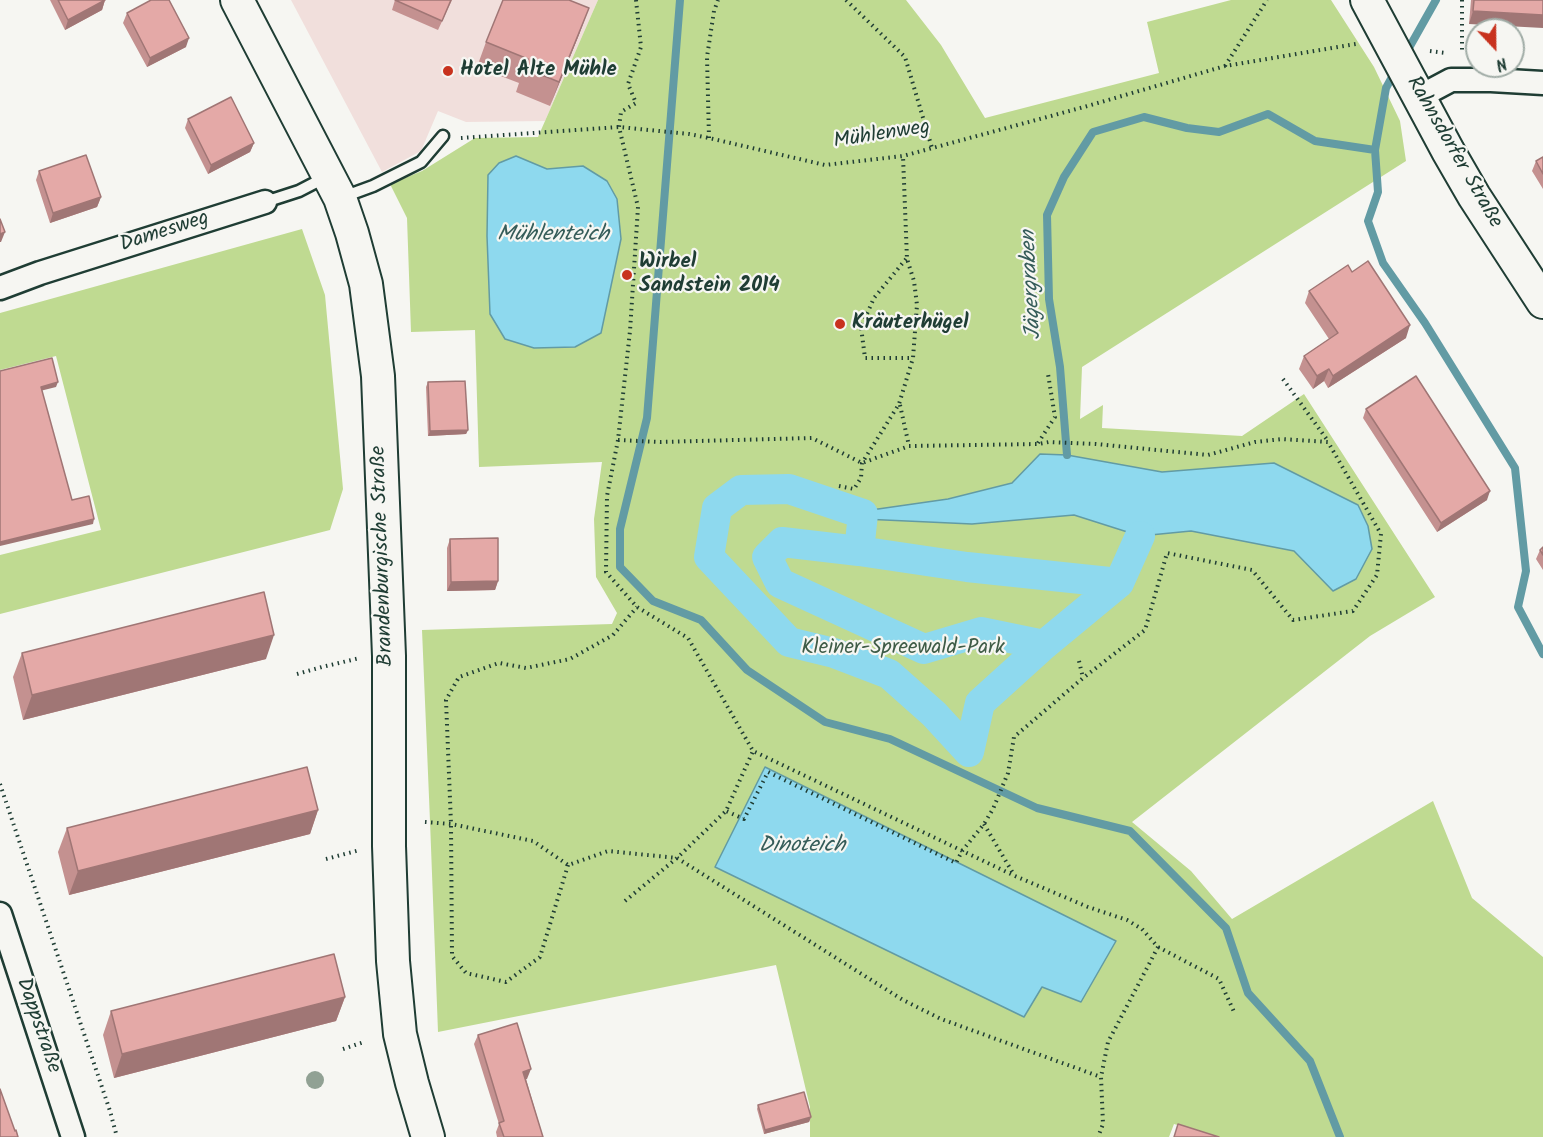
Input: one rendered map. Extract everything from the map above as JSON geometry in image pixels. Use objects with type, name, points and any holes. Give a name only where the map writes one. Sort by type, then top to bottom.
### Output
[{"type":"street","name":"Brandenburgische Straße","points":[[237,0],[335,187],[352,233],[366,284],[378,376],[389,656],[389,846],[393,961],[400,1034],[428,1137]]},
{"type":"street","name":"Rahnsdorfer Straße","points":[[1367,0],[1474,196],[1543,302]]},
{"type":"street","points":[[1419,95],[1451,80],[1543,83]]},
{"type":"street","name":"Damesweg","points":[[0,288],[40,273],[265,202]]},
{"type":"street","name":"Dappstraße","points":[[0,914],[73,1137]]},
{"type":"lane","points":[[335,187],[373,186],[422,162],[443,136]]},
{"type":"lane","name":"Damesweg","points":[[265,202],[298,191],[335,187]]},
{"type":"path","points":[[636,0],[641,47],[627,84],[636,103],[621,112],[619,127],[638,207],[630,331],[618,440],[607,496],[606,572],[637,607],[688,638],[753,751],[1015,876],[1088,907],[1127,920],[1142,929],[1158,946],[1219,979],[1235,1014]]},
{"type":"path","points":[[709,138],[707,57],[714,11],[718,0]]},
{"type":"path","points":[[846,0],[905,57],[932,148]]},
{"type":"path","points":[[1225,66],[1267,0]]},
{"type":"path","points":[[1462,0],[1462,54]]},
{"type":"path","name":"Mühlenweg","points":[[443,136],[465,139],[619,127],[689,134],[825,165],[903,156],[1225,66],[1356,44],[1362,41]]},
{"type":"path","points":[[839,486],[854,489],[861,478],[862,463],[899,404],[913,358],[917,305],[914,281],[907,259],[903,156]]},
{"type":"path","points":[[907,259],[874,298],[861,327],[865,358],[913,358]]},
{"type":"path","points":[[1038,444],[1055,417],[1048,374]]},
{"type":"path","points":[[726,811],[744,819],[768,772],[956,863],[962,851],[993,809],[1008,773],[1014,737],[1083,678],[1145,630],[1167,553],[1252,570],[1293,620],[1353,611],[1377,575],[1381,534],[1328,442],[1283,379]]},
{"type":"path","points":[[899,404],[909,446]]},
{"type":"path","points":[[618,440],[660,442],[812,438],[862,463],[909,446],[1049,442],[1096,444],[1208,455],[1255,442],[1282,439],[1328,442]]},
{"type":"path","points":[[568,865],[540,957],[506,982],[466,973],[452,956],[451,824],[446,700],[459,677],[499,663],[526,668],[570,658],[613,635],[637,607]]},
{"type":"path","points":[[297,674],[365,657]]},
{"type":"path","points":[[1079,661],[1083,678]]},
{"type":"path","points":[[625,901],[677,858],[726,811],[753,751]]},
{"type":"path","points":[[0,784],[117,1137]]},
{"type":"path","points":[[425,822],[451,824],[533,842],[568,865]]},
{"type":"path","points":[[984,824],[1015,876]]},
{"type":"path","points":[[326,859],[363,849]]},
{"type":"path","points":[[568,865],[608,851],[677,858],[903,1000],[941,1019],[1101,1077]]},
{"type":"path","points":[[1098,1137],[1103,1124],[1101,1077],[1108,1042],[1158,946]]},
{"type":"path","points":[[343,1049],[364,1042]]},
{"type":"shaded area","name":"Hotel Alte Mühle","points":[[291,0],[598,0],[545,121],[466,122],[438,111],[421,151],[382,172]]},
{"type":"green space","name":"Kleiner-Spreewald-Park","points":[[598,0],[906,0],[941,45],[985,118],[1159,73],[1147,22],[1231,0],[1331,0],[1374,67],[1400,121],[1406,161],[1082,367],[1080,419],[1103,405],[1102,428],[1242,436],[1304,394],[1435,597],[1370,636],[1132,822],[1191,871],[1232,919],[1433,801],[1472,898],[1543,957],[1543,1137],[1217,1137],[1174,1124],[1169,1137],[810,1137],[810,1107],[776,965],[438,1032],[422,630],[612,624],[617,613],[596,577],[594,519],[602,462],[479,467],[475,330],[411,332],[407,218],[390,184],[422,171],[475,138],[538,137]]},
{"type":"green space","points":[[302,229],[325,295],[343,489],[330,530],[0,614],[0,555],[101,530],[56,356],[0,370],[0,313]]},
{"type":"water","name":"Mühlenteich","points":[[516,156],[547,169],[583,166],[607,181],[617,199],[621,239],[601,333],[575,347],[534,348],[505,339],[490,314],[487,236],[488,175],[499,163]]},
{"type":"water","points":[[1040,454],[1067,455],[1162,472],[1274,463],[1358,505],[1368,526],[1372,549],[1356,579],[1333,591],[1294,551],[1191,531],[1140,536],[1074,515],[972,524],[863,519],[864,511],[948,499],[1012,483]]},
{"type":"water","name":"Dinoteich","points":[[765,767],[1116,941],[1081,1002],[1042,987],[1024,1017],[715,867]]},
{"type":"building","points":[[58,0],[105,0],[68,20]]},
{"type":"building","points":[[151,0],[169,0],[189,38],[150,58],[127,13]]},
{"type":"building","points":[[395,0],[451,0],[442,21]]},
{"type":"building","points":[[503,0],[569,0],[589,8],[559,82],[525,68],[528,59],[486,42]]},
{"type":"building","points":[[1474,0],[1543,0],[1543,15],[1473,11]]},
{"type":"building","points":[[231,97],[254,143],[211,165],[188,119]]},
{"type":"building","points":[[86,155],[101,197],[53,213],[39,171]]},
{"type":"building","points":[[1543,157],[1543,174],[1536,161]]},
{"type":"building","points":[[0,219],[5,232],[0,234]]},
{"type":"building","points":[[1368,261],[1410,325],[1333,376],[1329,369],[1317,376],[1304,356],[1338,333],[1309,291],[1348,265],[1352,272]]},
{"type":"building","points":[[52,358],[58,382],[41,387],[72,500],[89,496],[94,519],[0,542],[0,371]]},
{"type":"building","points":[[1416,376],[1490,491],[1441,523],[1366,409]]},
{"type":"building","points":[[465,381],[468,430],[430,431],[428,382]]},
{"type":"building","points":[[498,538],[498,581],[451,582],[450,539]]},
{"type":"building","points":[[264,592],[274,635],[32,695],[22,653]]},
{"type":"building","points":[[307,767],[318,810],[78,871],[67,828]]},
{"type":"building","points":[[334,954],[345,997],[122,1054],[111,1011]]},
{"type":"building","points":[[517,1023],[531,1069],[523,1072],[543,1137],[504,1137],[499,1123],[504,1121],[478,1035]]},
{"type":"building","points":[[0,1089],[15,1131],[18,1137],[0,1137]]},
{"type":"building","points":[[804,1092],[811,1117],[765,1130],[758,1105]]},
{"type":"building","points":[[1178,1124],[1219,1137],[1174,1137]]},
{"type":"waterway","points":[[680,0],[647,418],[620,529],[620,567],[653,601],[701,620],[747,670],[825,722],[890,739],[1037,808],[1130,831],[1226,928],[1248,993],[1310,1061],[1340,1137]]},
{"type":"waterway","name":"Jägergraben","points":[[1405,55],[1436,0]]},
{"type":"waterway","name":"Jägergraben","points":[[1067,455],[1060,367],[1049,299],[1047,215],[1064,177],[1093,132],[1144,117],[1187,128],[1219,132],[1268,114],[1315,141],[1375,150],[1386,88],[1397,68]]},
{"type":"waterway","name":"Jägergraben","points":[[1375,150],[1378,192],[1368,221],[1383,263],[1425,323],[1515,468],[1526,571],[1518,607],[1543,654]]},
{"type":"waterway","points":[[859,551],[863,514],[789,489],[741,490],[717,508],[709,557],[789,642],[834,653],[889,674],[934,714],[969,752],[980,703],[1044,645],[1119,583],[1140,536]]},
{"type":"waterway","points":[[1044,645],[981,632],[924,649],[780,583],[767,557],[782,542],[967,567],[1119,583]]},
{"type":"place","name":"Hotel Alte Mühle","points":[[448,71]]},
{"type":"place","name":"Wirbel Sandstein 2014","points":[[627,275]]},
{"type":"place","name":"Kräuterhügel","points":[[840,324]]}]
